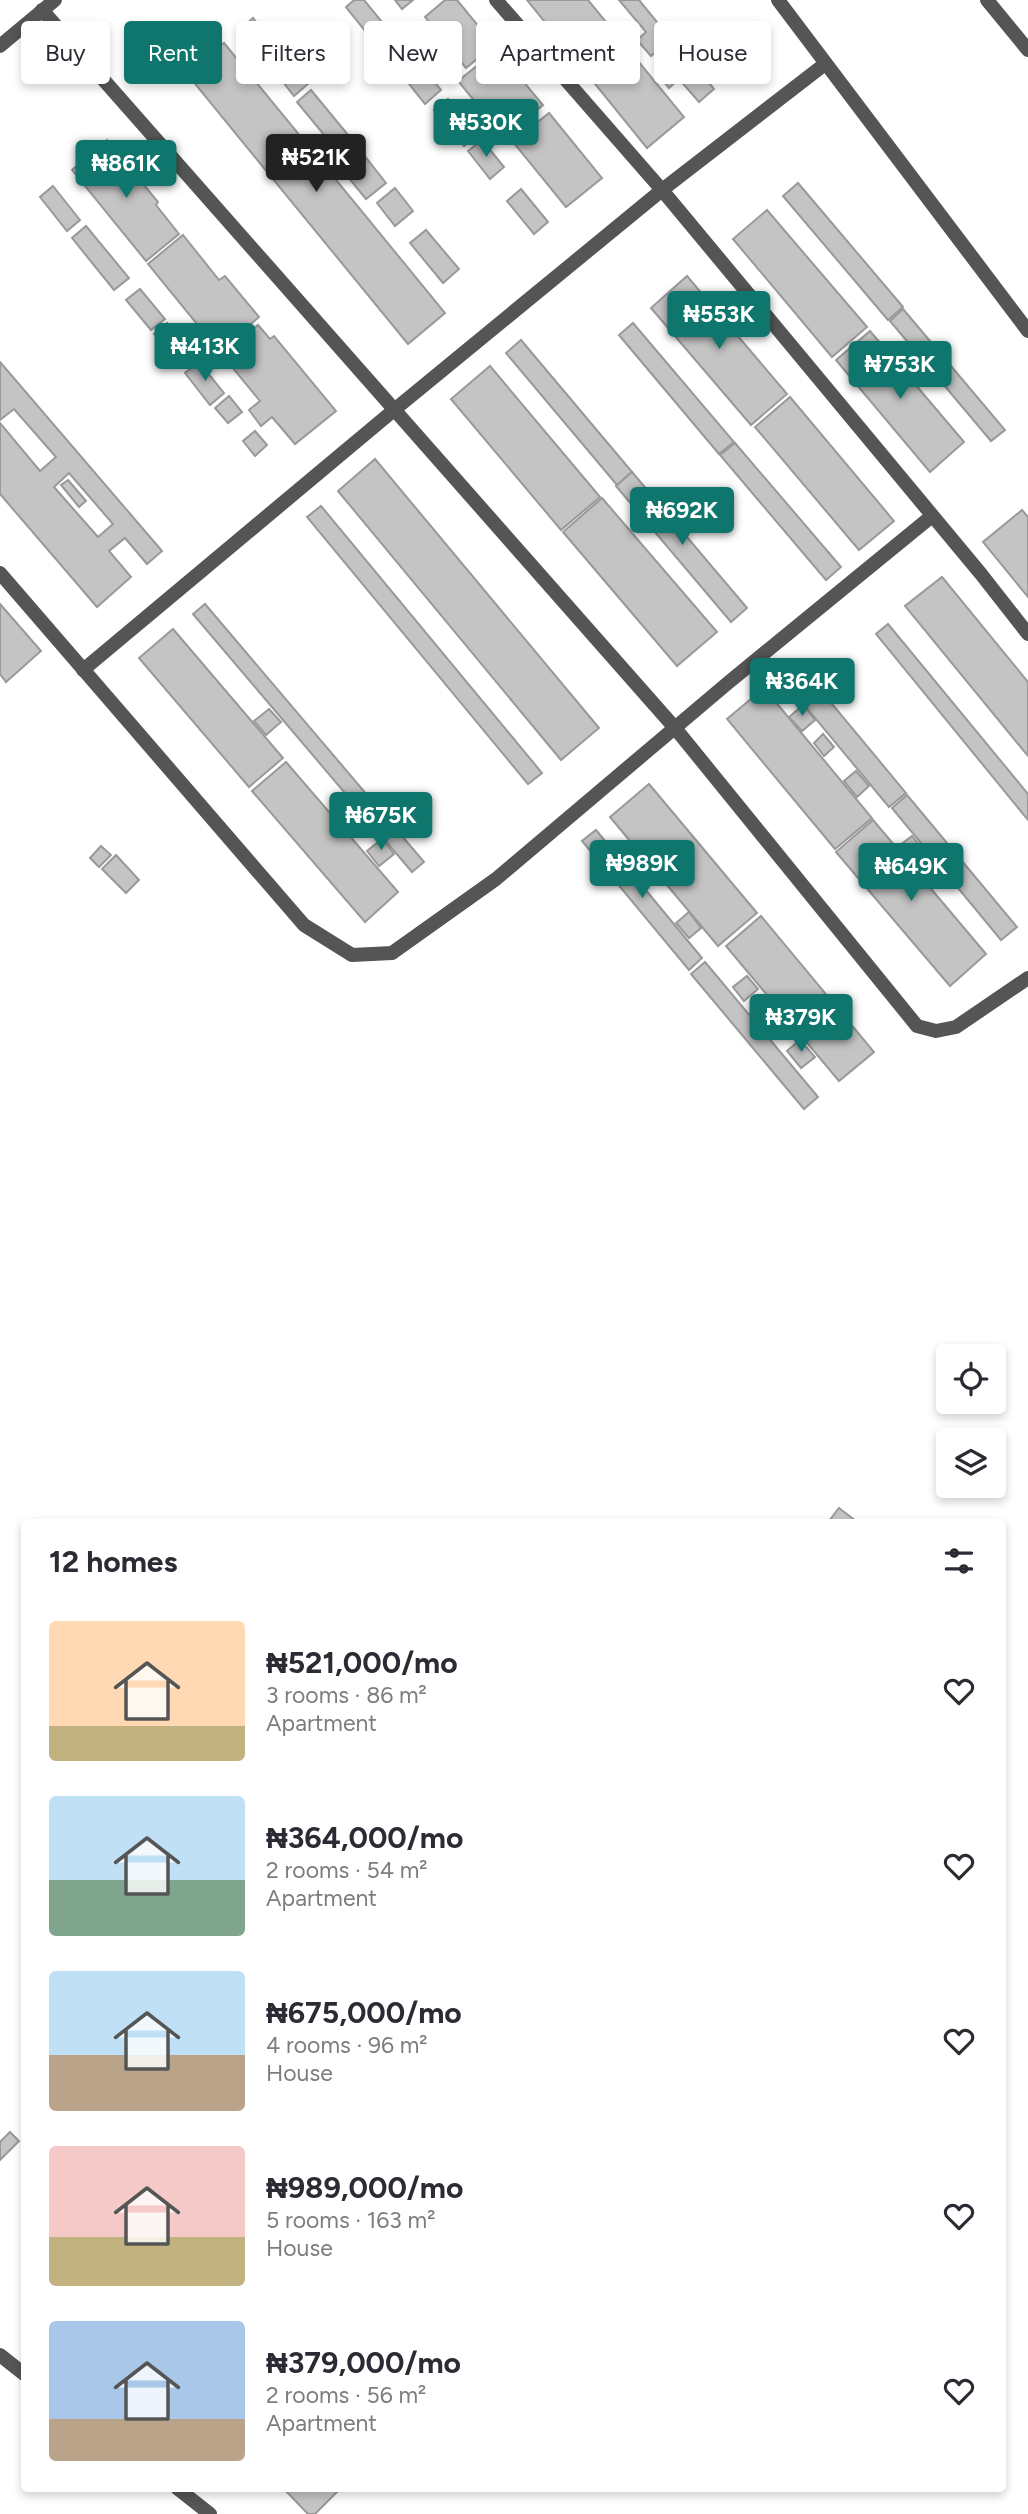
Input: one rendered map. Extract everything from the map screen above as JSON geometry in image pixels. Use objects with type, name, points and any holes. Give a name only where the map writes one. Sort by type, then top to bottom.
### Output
[{"type":"street","points":[[0,46],[55,0]]},
{"type":"street","points":[[496,0],[662,190],[1028,634]]},
{"type":"street","points":[[778,0],[1028,331]]},
{"type":"street","points":[[987,0],[1028,50]]},
{"type":"street","points":[[42,10],[675,728],[917,1026],[936,1031],[956,1027],[1028,978]]},
{"type":"street","points":[[83,670],[662,190],[825,64]]},
{"type":"street","points":[[0,573],[304,925],[352,955],[392,953],[496,879],[932,516]]},
{"type":"street","points":[[0,2355],[21,2372]]},
{"type":"street","points":[[182,2492],[211,2514]]},
{"type":"building","points":[[354,0],[364,0],[381,21],[364,21],[364,30],[346,7]]},
{"type":"building","points":[[395,0],[413,0],[402,9]]},
{"type":"building","points":[[445,0],[457,0],[476,23],[476,60],[466,68],[462,63],[462,21],[428,21],[425,17]]},
{"type":"building","points":[[527,0],[588,0],[605,21],[544,21]]},
{"type":"building","points":[[619,0],[639,0],[656,21],[654,21],[654,53],[651,56],[640,43],[640,37],[646,32],[640,21],[637,21]]},
{"type":"building","points":[[224,43],[236,58],[236,84],[258,84],[445,313],[408,344],[195,84],[222,84]]},
{"type":"building","points":[[640,63],[654,84],[657,84],[684,117],[647,148],[595,84],[640,84]]},
{"type":"building","points":[[476,67],[476,84],[525,84],[543,105],[504,137],[460,84],[462,78]]},
{"type":"building","points":[[284,84],[308,84],[294,96]]},
{"type":"building","points":[[409,84],[436,84],[441,90],[425,104]]},
{"type":"building","points":[[683,84],[710,84],[714,89],[699,102]]},
{"type":"building","points":[[311,90],[353,141],[339,153],[297,102]]},
{"type":"building","points":[[448,99],[478,135],[464,146],[434,110]]},
{"type":"building","points":[[549,113],[602,178],[566,207],[513,142]]},
{"type":"building","points":[[107,140],[158,202],[156,205],[179,234],[146,261],[72,170]]},
{"type":"building","points":[[482,140],[504,167],[490,179],[468,151]]},
{"type":"building","points":[[364,155],[386,183],[366,199],[343,171]]},
{"type":"building","points":[[798,183],[903,307],[888,320],[783,196]]},
{"type":"building","points":[[53,186],[80,220],[67,231],[40,197]]},
{"type":"building","points":[[395,188],[413,211],[395,226],[377,203]]},
{"type":"building","points":[[521,189],[548,222],[534,234],[507,201]]},
{"type":"building","points":[[767,210],[867,327],[832,357],[733,239]]},
{"type":"building","points":[[86,226],[129,278],[114,290],[72,238]]},
{"type":"building","points":[[426,230],[459,269],[443,283],[410,243]]},
{"type":"building","points":[[183,235],[219,280],[225,276],[259,317],[219,351],[148,264]]},
{"type":"building","points":[[687,276],[787,394],[751,425],[651,308]]},
{"type":"building","points":[[140,289],[165,319],[151,330],[126,300]]},
{"type":"building","points":[[903,309],[1005,430],[991,441],[890,321]]},
{"type":"building","points":[[167,323],[188,349],[175,360],[154,334]]},
{"type":"building","points":[[633,323],[734,442],[719,454],[619,335]]},
{"type":"building","points":[[258,325],[270,339],[274,336],[336,411],[295,444],[272,417],[261,426],[249,410],[260,401],[222,355]]},
{"type":"building","points":[[870,331],[964,442],[930,472],[836,360]]},
{"type":"building","points":[[521,340],[632,472],[617,485],[506,353]]},
{"type":"building","points":[[0,362],[162,551],[147,564],[125,538],[109,551],[131,577],[97,607],[0,494],[0,423],[40,471],[56,457],[14,409],[0,420]],"holes":[[[69,473],[113,524],[98,537],[54,487]]]},
{"type":"building","points":[[199,362],[224,393],[210,405],[185,373]]},
{"type":"building","points":[[490,366],[600,497],[561,530],[451,399]]},
{"type":"building","points":[[229,396],[242,412],[228,423],[215,408]]},
{"type":"building","points":[[790,397],[894,521],[859,550],[755,427]]},
{"type":"building","points":[[255,431],[267,445],[255,456],[243,441]]},
{"type":"building","points":[[735,443],[841,567],[826,580],[720,455]]},
{"type":"building","points":[[375,459],[599,728],[561,760],[338,491]]},
{"type":"building","points":[[632,472],[747,608],[731,622],[616,486]]},
{"type":"building","points":[[68,480],[86,501],[79,507],[61,485]]},
{"type":"building","points":[[602,498],[717,632],[677,666],[563,532]]},
{"type":"building","points":[[321,506],[542,773],[528,784],[307,517]]},
{"type":"building","points":[[1022,510],[1028,517],[1028,597],[983,542]]},
{"type":"building","points":[[942,577],[1028,682],[1028,756],[905,606]]},
{"type":"building","points":[[0,604],[41,651],[6,682],[0,674]]},
{"type":"building","points":[[205,604],[424,862],[412,872],[193,614]]},
{"type":"building","points":[[888,624],[1028,794],[1028,820],[876,634]]},
{"type":"building","points":[[173,629],[283,758],[249,787],[139,658]]},
{"type":"building","points":[[798,663],[906,793],[889,807],[781,677]]},
{"type":"building","points":[[764,688],[872,818],[835,849],[727,719]]},
{"type":"building","points":[[803,705],[815,720],[802,731],[789,717]]},
{"type":"building","points":[[269,709],[281,722],[266,735],[254,721]]},
{"type":"building","points":[[823,734],[834,747],[824,756],[814,743]]},
{"type":"building","points":[[286,762],[398,892],[365,922],[252,791]]},
{"type":"building","points":[[856,771],[869,786],[857,797],[844,781]]},
{"type":"building","points":[[649,784],[757,913],[718,946],[610,817]]},
{"type":"building","points":[[907,795],[1017,927],[1001,940],[892,808]]},
{"type":"building","points":[[873,820],[986,954],[950,986],[836,852]]},
{"type":"building","points":[[596,830],[702,958],[689,970],[582,841]]},
{"type":"building","points":[[912,836],[924,851],[911,861],[899,846]]},
{"type":"building","points":[[382,839],[394,854],[379,866],[367,851]]},
{"type":"building","points":[[101,846],[111,855],[99,867],[90,858]]},
{"type":"building","points":[[116,855],[139,880],[126,893],[102,869]]},
{"type":"building","points":[[689,912],[701,928],[689,938],[676,923]]},
{"type":"building","points":[[761,916],[874,1052],[839,1081],[726,946]]},
{"type":"building","points":[[705,962],[818,1097],[804,1109],[691,974]]},
{"type":"building","points":[[747,976],[758,989],[744,1001],[733,987]]},
{"type":"building","points":[[800,1040],[815,1057],[801,1068],[787,1051]]},
{"type":"building","points":[[839,1508],[853,1519],[831,1519]]},
{"type":"building","points":[[10,2132],[19,2141],[0,2160],[0,2142]]},
{"type":"building","points":[[287,2492],[337,2492],[315,2514],[308,2514]]}]
